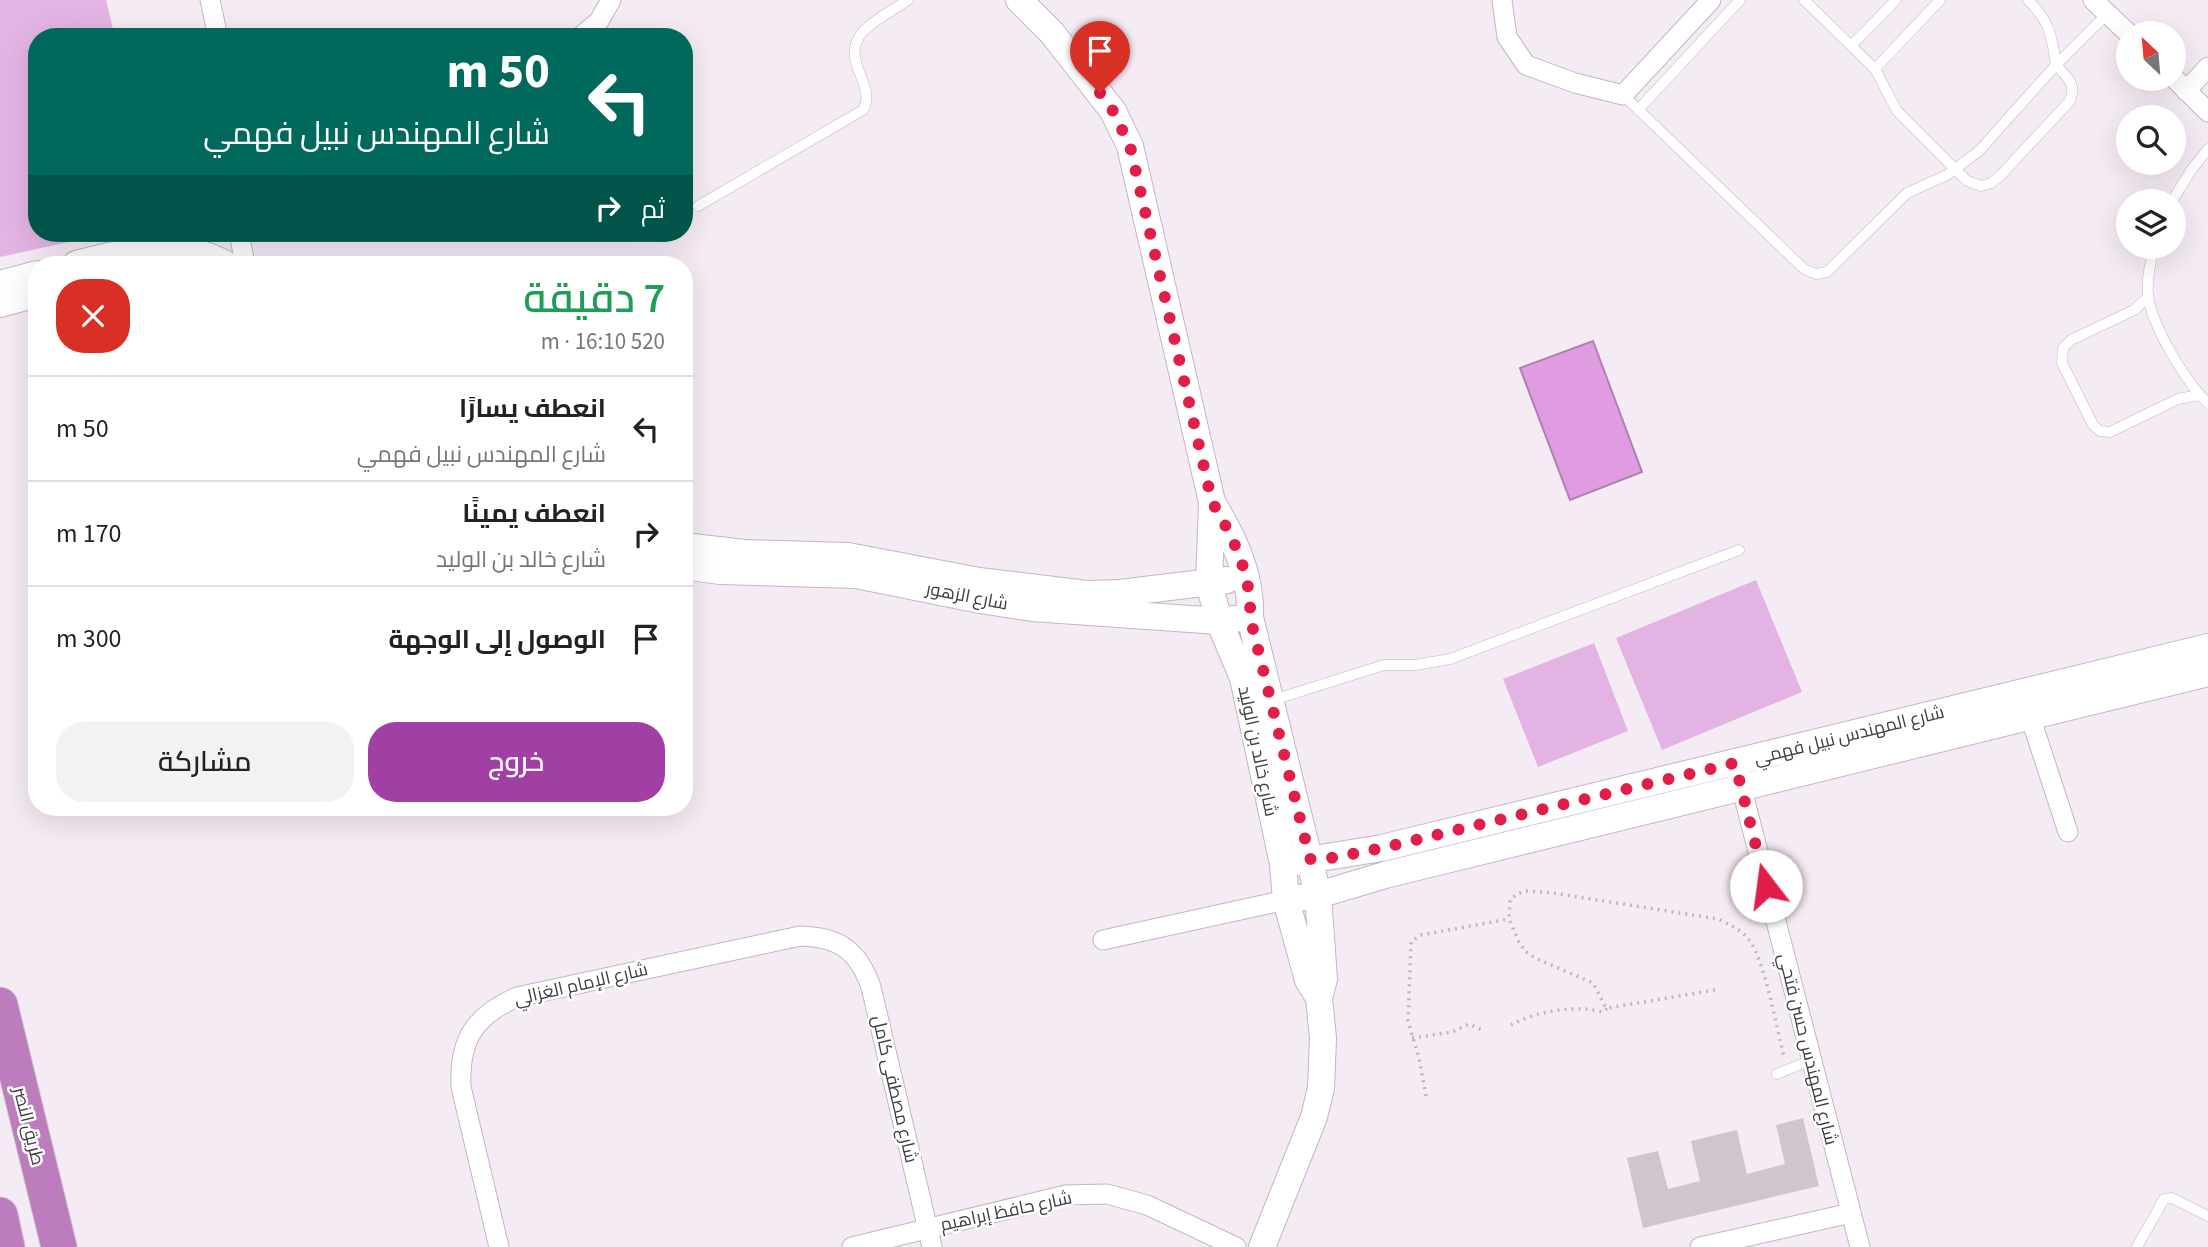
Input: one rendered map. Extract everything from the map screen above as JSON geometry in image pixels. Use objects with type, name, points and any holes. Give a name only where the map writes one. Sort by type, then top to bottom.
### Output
[{"type":"highway","name":"طريق النصر","points":[[0,1005],[59,1247]]},
{"type":"highway","points":[[0,1215],[8,1247]]},
{"type":"street","points":[[210,0],[216,28]]},
{"type":"street","points":[[591,28],[599,21],[611,0]]},
{"type":"street","name":"شارع خالد بن الوليد","points":[[1019,0],[1052,33],[1093,84],[1113,111],[1130,146],[1212,502],[1209,583],[1219,621],[1243,678],[1283,864],[1286,900],[1308,980],[1320,998]]},
{"type":"street","points":[[1502,1],[1507,37],[1526,65],[1575,83],[1623,95],[1711,0]]},
{"type":"street","points":[[2100,7],[2116,22]]},
{"type":"street","points":[[2186,80],[2208,67]]},
{"type":"street","points":[[2186,90],[2208,112]]},
{"type":"street","points":[[110,256],[149,247],[187,249],[205,256]]},
{"type":"street","points":[[0,284],[28,276]]},
{"type":"street","points":[[0,304],[28,296]]},
{"type":"street","name":"شارع خالد بن الوليد","points":[[1212,502],[1233,540],[1251,597],[1250,617],[1318,895],[1324,979],[1320,998],[1323,1038],[1321,1088],[1314,1117],[1262,1247]]},
{"type":"street","name":"شارع الزهور","points":[[693,547],[744,552],[848,556],[979,581],[1087,594],[1120,593],[1246,577]]},
{"type":"street","name":"شارع الزهور","points":[[693,567],[738,572],[856,575],[1032,608],[1219,621],[1250,617]]},
{"type":"street","name":"شارع المهندس نبيل فهمي","points":[[1286,900],[1318,895],[1738,775],[2208,647]]},
{"type":"street","name":"شارع المهندس نبيل فهمي","points":[[1283,864],[1382,848],[2030,716],[2208,673]]},
{"type":"street","points":[[2030,716],[2068,832]]},
{"type":"street","name":"شارع المهندس حسن فتحي","points":[[1738,775],[1860,1247]]},
{"type":"street","points":[[1103,940],[1286,900]]},
{"type":"street","name":"شارع الإمام الغزالي","points":[[499,1247],[461,1087],[460,1064],[466,1042],[478,1022],[496,1006],[517,997],[800,936],[819,937],[837,943]]},
{"type":"street","name":"شارع مصطفى كامل","points":[[837,943],[853,954],[865,969],[871,987],[930,1238]]},
{"type":"street","name":"شارع حافظ إبراهيم","points":[[852,1247],[930,1238],[1066,1195],[1107,1194],[1147,1205],[1236,1247]]},
{"type":"street","points":[[1700,1247],[1757,1241],[1851,1213]]},
{"type":"lane","points":[[698,206],[863,110],[868,102],[868,93],[853,57],[859,36],[908,0]]},
{"type":"lane","points":[[1638,110],[1740,0]]},
{"type":"lane","points":[[1804,0],[1875,69],[1897,111],[1967,181],[1981,186],[2000,176],[2073,95],[2070,79],[2056,65],[2052,33],[2040,12],[2028,0]]},
{"type":"lane","points":[[1852,45],[1896,0]]},
{"type":"lane","points":[[1875,69],[1940,0]]},
{"type":"lane","points":[[1623,95],[1804,269],[1816,274],[1827,272],[1907,194],[1956,169],[1979,152],[2056,65],[2100,7]]},
{"type":"lane","points":[[2180,189],[2208,149]]},
{"type":"lane","points":[[2152,259],[2148,298],[2156,322],[2186,378],[2208,402]]},
{"type":"lane","points":[[2148,298],[2134,310],[2071,340],[2063,348],[2062,363],[2093,425],[2100,431],[2109,432],[2178,399],[2199,395]]},
{"type":"lane","points":[[1272,701],[1384,665],[1415,666],[1450,659],[1739,550]]},
{"type":"lane","points":[[1777,1074],[1811,1060]]},
{"type":"lane","points":[[2137,1247],[2164,1199],[2172,1198],[2208,1216]]},
{"type":"path","points":[[1608,1008],[1593,983],[1526,952],[1509,919],[1510,900],[1517,894],[1526,891],[1553,893],[1718,919],[1740,930],[1751,941],[1758,959],[1788,1069]]},
{"type":"path","points":[[1426,1096],[1408,1021],[1411,942],[1421,935],[1509,919]]},
{"type":"path","points":[[1511,1025],[1535,1014],[1589,1009],[1602,1012],[1608,1008],[1715,990]]},
{"type":"path","points":[[1412,1038],[1452,1032],[1469,1024],[1482,1030]]},
{"type":"shaded area","points":[[0,0],[106,0],[113,28],[28,28],[28,242],[69,242],[0,257]]},
{"type":"shaded area","points":[[1593,341],[1642,472],[1570,500],[1520,368]]},
{"type":"shaded area","points":[[1756,580],[1802,692],[1662,750],[1616,638]]},
{"type":"shaded area","points":[[1594,643],[1628,731],[1538,767],[1503,679]]},
{"type":"building","points":[[1803,1118],[1819,1186],[1643,1228],[1627,1158],[1658,1151],[1668,1189],[1700,1181],[1691,1141],[1737,1130],[1747,1174],[1785,1164],[1776,1125]]},
{"type":"route","points":[[1100,93],[1113,111],[1130,146],[1212,502],[1233,540],[1246,577],[1251,597],[1250,617],[1310,859],[1331,858],[1382,848],[1735,763],[1766,886]]}]
